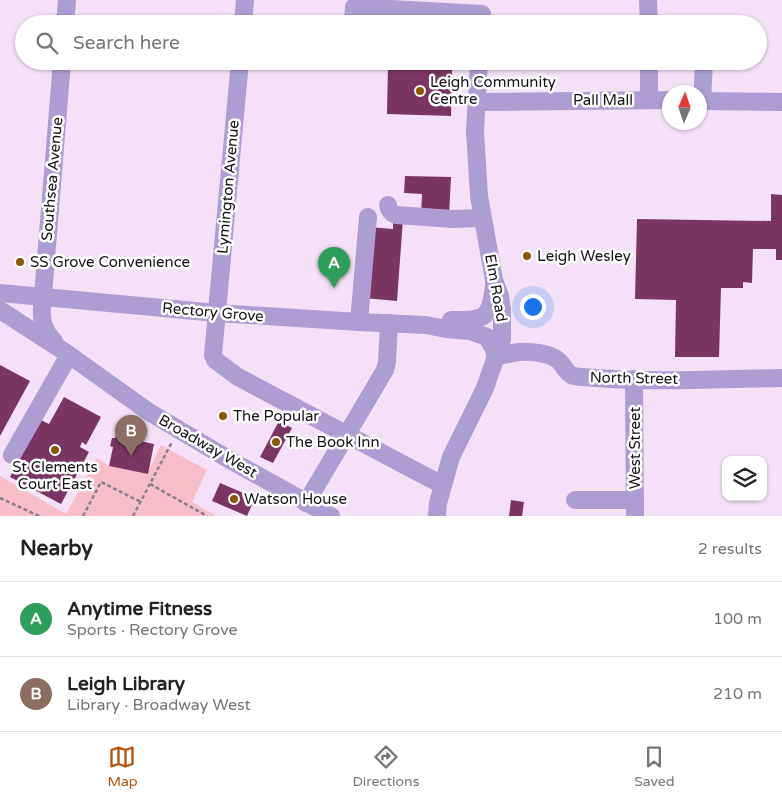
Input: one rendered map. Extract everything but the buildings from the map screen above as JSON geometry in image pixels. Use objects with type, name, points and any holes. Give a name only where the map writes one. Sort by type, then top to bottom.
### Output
[{"type":"street","points":[[66,15],[67,0]]},
{"type":"street","points":[[244,15],[246,0]]},
{"type":"street","points":[[648,0],[649,15]]},
{"type":"street","points":[[354,15],[354,7],[482,12]]},
{"type":"street","name":"Southsea Avenue","points":[[42,297],[61,70]]},
{"type":"street","name":"Lymington Avenue","points":[[239,70],[213,355],[215,360],[238,377],[347,434]]},
{"type":"street","name":"Elm Road","points":[[435,512],[451,457],[485,388],[502,339],[503,329],[500,296],[494,280],[479,196],[475,131],[478,70]]},
{"type":"street","points":[[649,70],[649,100]]},
{"type":"street","points":[[702,85],[703,70]]},
{"type":"street","name":"Pall Mall","points":[[476,102],[662,100]]},
{"type":"street","points":[[707,101],[782,102]]},
{"type":"street","points":[[388,205],[392,213],[403,216],[482,218]]},
{"type":"street","points":[[359,322],[368,217]]},
{"type":"street","name":"Rectory Grove","points":[[426,325],[446,320],[473,320],[480,318],[490,309],[494,280]]},
{"type":"street","name":"Rectory Grove","points":[[0,293],[217,313],[426,325],[470,331],[487,337],[496,357]]},
{"type":"street","name":"Broadway West","points":[[42,297],[41,320],[44,327],[49,337],[67,353]]},
{"type":"street","name":"Broadway West","points":[[0,310],[67,353],[149,412],[238,465],[331,516]]},
{"type":"street","points":[[306,503],[385,370],[389,323]]},
{"type":"street","name":"North Street","points":[[496,357],[519,352],[537,352],[558,360],[566,372],[572,376],[634,380],[782,378]]},
{"type":"street","points":[[12,455],[67,353]]},
{"type":"street","name":"West Street","points":[[634,380],[635,508]]},
{"type":"street","points":[[347,434],[442,484]]},
{"type":"street","points":[[575,500],[635,508]]},
{"type":"path","points":[[133,516],[178,429]]},
{"type":"path","points":[[83,516],[101,482],[140,502]]},
{"type":"path","points":[[150,484],[207,516]]},
{"type":"path","points":[[0,498],[39,516]]},
{"type":"shaded area","points":[[161,445],[207,470],[192,502],[216,516],[0,516],[0,476],[66,514],[97,458],[109,466],[147,474]]},
{"type":"place","name":"Leigh Community Centre","points":[[420,91]]},
{"type":"place","name":"Leigh Wesley","points":[[527,256]]},
{"type":"place","name":"SS Grove Convenience","points":[[20,262]]},
{"type":"place","name":"Anytime Fitness","points":[[334,288]]},
{"type":"place","name":"The Popular","points":[[223,416]]},
{"type":"place","name":"The Book Inn","points":[[276,442]]},
{"type":"place","name":"St Clements Court East","points":[[55,450]]},
{"type":"place","name":"Leigh Library","points":[[131,456]]},
{"type":"place","name":"Watson House","points":[[234,499]]}]
